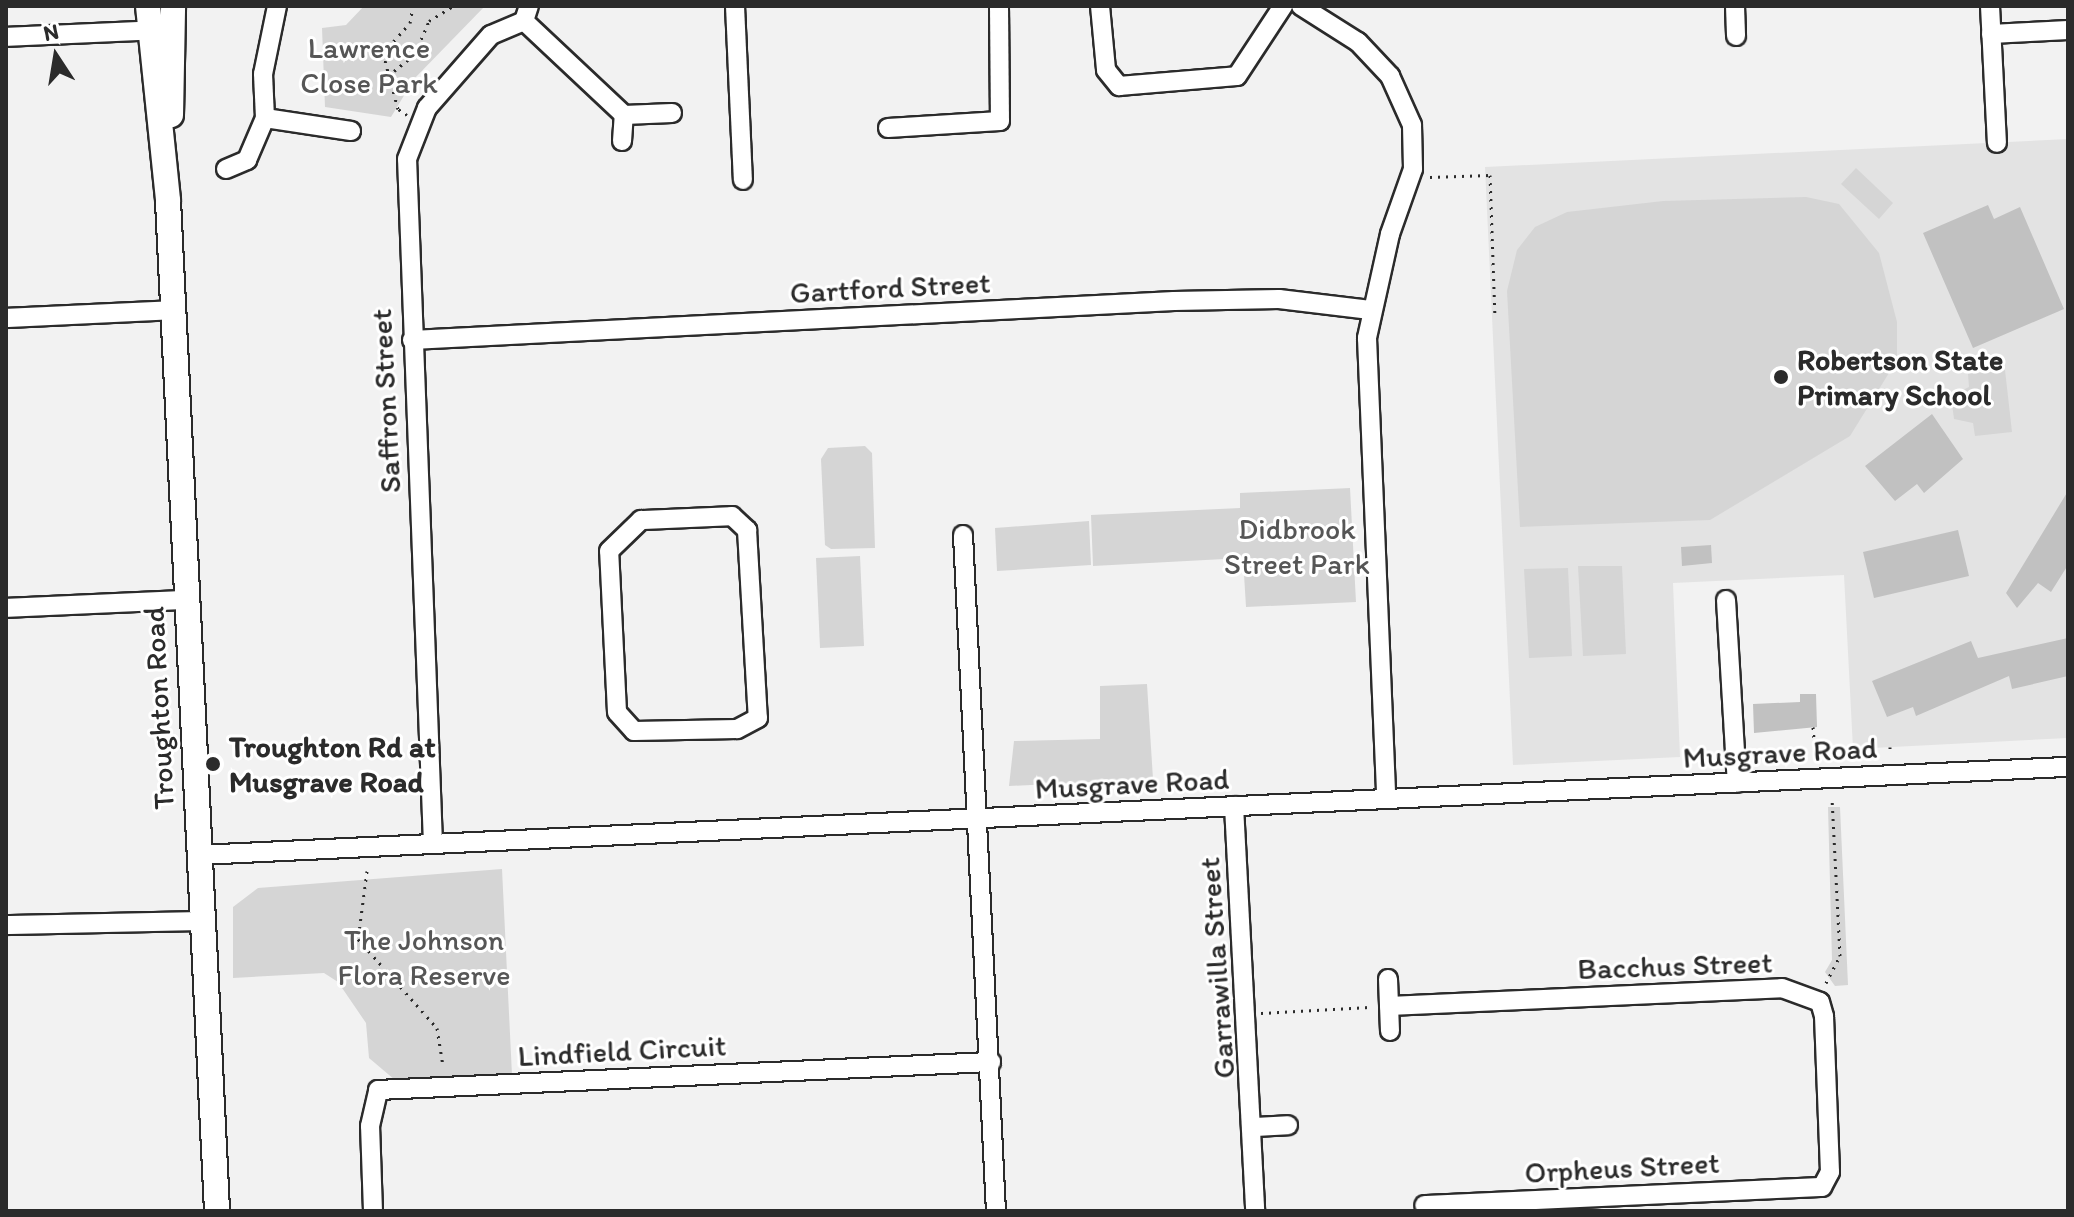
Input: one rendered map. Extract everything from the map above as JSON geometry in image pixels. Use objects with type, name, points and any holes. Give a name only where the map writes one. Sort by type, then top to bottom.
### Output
[{"type":"main road","name":"Troughton Road","points":[[148,6],[168,201],[217,1211]]},
{"type":"main road","name":"Troughton Road","points":[[168,201],[174,18]]},
{"type":"street","points":[[226,169],[242,168],[265,118],[263,74],[277,6]]},
{"type":"street","points":[[735,6],[743,180]]},
{"type":"street","points":[[888,128],[1000,121],[999,6]]},
{"type":"street","points":[[1100,6],[1106,70],[1119,86],[1237,76],[1283,6]]},
{"type":"street","points":[[1301,6],[1358,42],[1390,76],[1412,125],[1410,178],[1370,310],[1366,386],[1386,799]]},
{"type":"street","points":[[1735,6],[1736,36]]},
{"type":"street","points":[[1990,6],[1997,143]]},
{"type":"street","points":[[526,14],[624,115],[672,113]]},
{"type":"street","name":"Saffron Street","points":[[433,844],[404,191],[419,122],[491,35],[526,14]]},
{"type":"street","points":[[6,37],[149,31],[174,18]]},
{"type":"street","points":[[1991,34],[2068,30]]},
{"type":"street","points":[[622,141],[624,115]]},
{"type":"street","points":[[265,118],[351,131]]},
{"type":"street","name":"Gartford Street","points":[[412,340],[1174,301],[1279,299],[1370,310]]},
{"type":"street","points":[[6,318],[173,310]]},
{"type":"street","points":[[742,520],[758,718],[751,727],[634,731],[622,724],[609,551],[627,526],[742,520]]},
{"type":"street","points":[[963,535],[996,1211]]},
{"type":"street","points":[[6,608],[185,600]]},
{"type":"street","points":[[1726,600],[1737,783]]},
{"type":"street","name":"Musgrave Road","points":[[199,855],[2068,767]]},
{"type":"street","name":"Garrawilla Street","points":[[1234,806],[1255,1127],[1255,1211]]},
{"type":"street","points":[[6,925],[204,921]]},
{"type":"street","points":[[1388,979],[1390,1031]]},
{"type":"street","name":"Bacchus Street","points":[[1389,1006],[1782,988],[1820,1002]]},
{"type":"street","name":"Orpheus Street","points":[[1424,1205],[1685,1202],[1822,1187],[1830,1172],[1820,1002]]},
{"type":"street","name":"Lindfield Circuit","points":[[373,1211],[370,1126],[378,1090],[991,1062]]},
{"type":"street","points":[[1255,1127],[1288,1125]]},
{"type":"path","points":[[413,6],[410,23],[383,53],[393,72],[398,109],[419,122]]},
{"type":"path","points":[[393,72],[415,54],[429,21],[453,6]]},
{"type":"path","points":[[1410,178],[1490,175],[1495,317]]},
{"type":"path","points":[[1813,727],[1815,750]]},
{"type":"path","points":[[1890,747],[1890,753]]},
{"type":"path","points":[[1820,1002],[1840,956],[1832,799]]},
{"type":"path","points":[[367,871],[358,939],[437,1028],[444,1087]]},
{"type":"path","points":[[1248,1014],[1389,1006]]},
{"type":"shaded area","name":"Robertson State Primary School","points":[[2068,139],[2068,738],[1853,749],[1844,575],[1673,583],[1680,757],[1513,765],[1485,167]]},
{"type":"green space","name":"Lawrence Close Park","points":[[364,6],[485,6],[414,79],[391,117],[325,107],[322,28],[346,25]]},
{"type":"green space","points":[[1856,168],[1893,203],[1879,219],[1841,184]]},
{"type":"green space","points":[[1806,197],[1839,204],[1879,253],[1897,322],[1897,360],[1850,436],[1710,520],[1520,527],[1507,291],[1517,250],[1535,227],[1567,212],[1663,201]]},
{"type":"green space","points":[[2005,370],[2012,432],[1975,436],[1973,423],[1954,419],[1951,396],[1969,387],[1968,374]]},
{"type":"green space","points":[[865,446],[872,453],[875,548],[831,549],[825,545],[821,459],[828,448]]},
{"type":"green space","name":"Didbrook Street Park","points":[[1350,488],[1356,602],[1246,607],[1243,558],[1093,566],[1091,515],[1240,508],[1240,493]]},
{"type":"green space","points":[[1089,521],[1091,565],[997,571],[995,528]]},
{"type":"green space","points":[[860,556],[864,646],[820,648],[816,558]]},
{"type":"green space","points":[[1578,566],[1622,566],[1626,654],[1583,656]]},
{"type":"green space","points":[[1568,568],[1572,656],[1529,658],[1524,569]]},
{"type":"green space","points":[[1147,684],[1153,779],[1009,786],[1014,741],[1100,739],[1100,686]]},
{"type":"green space","points":[[1828,807],[1840,807],[1848,985],[1835,986],[1825,972],[1832,960]]},
{"type":"green space","name":"The Johnson Flora Reserve","points":[[502,869],[512,1075],[395,1080],[369,1058],[366,1023],[338,982],[324,973],[233,978],[233,907],[258,888]]},
{"type":"building","points":[[1988,205],[1994,219],[2020,207],[2064,309],[1973,348],[1923,233]]},
{"type":"building","points":[[1932,414],[1963,459],[1924,493],[1917,484],[1895,501],[1865,466]]},
{"type":"building","points":[[2068,491],[2068,565],[2051,592],[2038,583],[2017,608],[2006,593]]},
{"type":"building","points":[[1958,530],[1969,576],[1874,598],[1863,552]]},
{"type":"building","points":[[1711,545],[1712,563],[1682,566],[1681,547]]},
{"type":"building","points":[[2068,638],[2068,676],[2012,689],[2009,676],[1916,716],[1913,707],[1887,717],[1872,681],[1971,641],[1978,658]]},
{"type":"building","points":[[1800,694],[1816,694],[1817,727],[1754,733],[1753,704],[1800,702]]},
{"type":"place","name":"Robertson State Primary School","points":[[1781,377]]},
{"type":"place","name":"Troughton Rd at Musgrave Road","points":[[213,764]]}]
